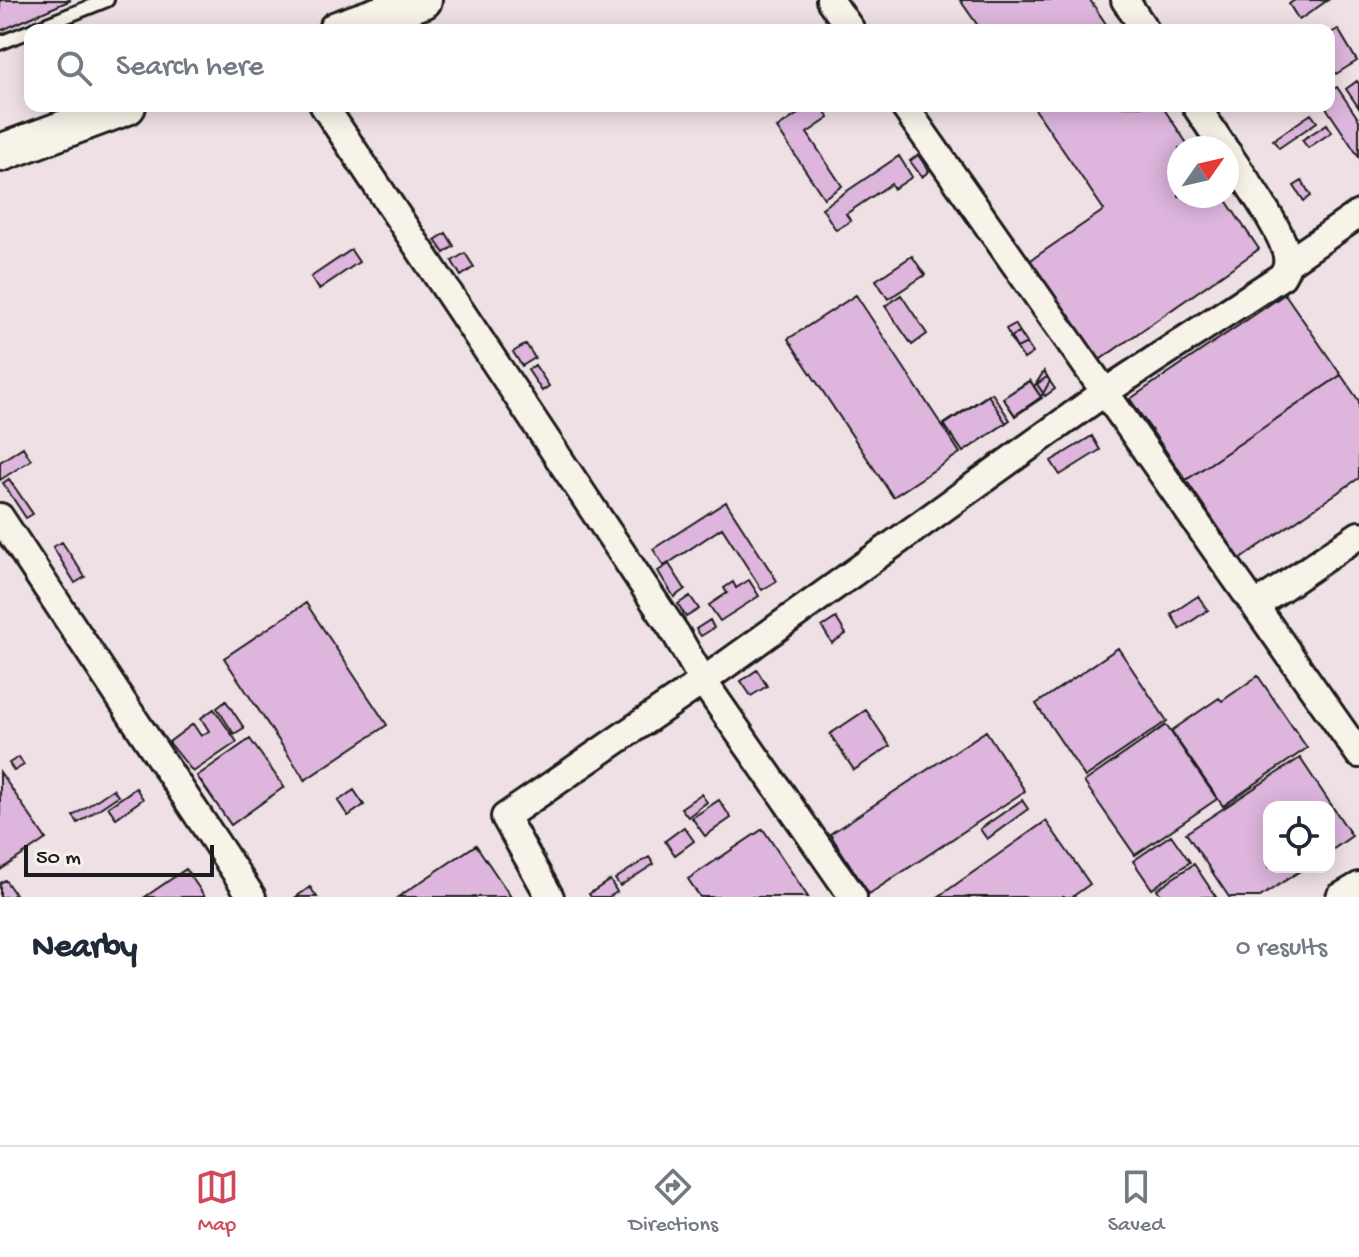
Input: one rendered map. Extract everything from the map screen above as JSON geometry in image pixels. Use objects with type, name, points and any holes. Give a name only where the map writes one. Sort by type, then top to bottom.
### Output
[{"type":"main road","points":[[354,24],[423,0]]},
{"type":"main road","points":[[0,153],[111,112]]},
{"type":"street","points":[[830,0],[847,24]]},
{"type":"street","points":[[1125,0],[1141,24]]},
{"type":"street","points":[[328,112],[676,634],[703,681],[853,897]]},
{"type":"street","points":[[908,112],[1359,754]]},
{"type":"street","points":[[1200,112],[1216,136]]},
{"type":"street","points":[[1239,170],[1267,212],[1283,244],[1288,263]]},
{"type":"street","points":[[550,897],[505,817],[703,681],[1105,392],[1267,288],[1282,276],[1288,263],[1359,214]]},
{"type":"street","points":[[0,517],[252,897]]},
{"type":"street","points":[[1255,606],[1359,535]]},
{"type":"street","points":[[1340,897],[1359,886]]},
{"type":"lane","points":[[46,24],[107,0]]},
{"type":"lane","points":[[0,43],[24,33]]},
{"type":"building","points":[[0,0],[71,0],[0,31]]},
{"type":"building","points":[[960,0],[1090,0],[1106,24],[977,24]]},
{"type":"building","points":[[1295,0],[1328,0],[1299,20],[1289,4]]},
{"type":"building","points":[[1338,29],[1357,61],[1336,74],[1335,72],[1335,31]]},
{"type":"building","points":[[1357,81],[1359,84],[1359,108],[1346,89]]},
{"type":"building","points":[[1335,88],[1359,120],[1359,157],[1329,112],[1335,112]]},
{"type":"building","points":[[801,112],[825,112],[829,118],[807,133],[842,186],[824,198],[777,128]]},
{"type":"building","points":[[1037,112],[1166,112],[1182,136],[1167,136],[1167,208],[1231,208],[1259,249],[1098,361],[1028,262],[1104,210]]},
{"type":"building","points":[[1311,114],[1317,122],[1279,148],[1273,140]]},
{"type":"building","points":[[1327,124],[1332,132],[1308,148],[1302,140]]},
{"type":"building","points":[[918,155],[929,171],[922,177],[910,161]]},
{"type":"building","points":[[899,156],[912,177],[894,189],[891,184],[846,214],[851,221],[836,230],[822,208]]},
{"type":"building","points":[[1302,181],[1311,196],[1304,201],[1294,186]]},
{"type":"building","points":[[446,233],[454,246],[444,253],[435,240]]},
{"type":"building","points":[[351,250],[359,262],[319,289],[311,277]]},
{"type":"building","points":[[465,253],[474,267],[461,276],[452,261]]},
{"type":"building","points":[[912,256],[925,275],[888,299],[876,280]]},
{"type":"building","points":[[1285,294],[1341,375],[1186,480],[1130,399]]},
{"type":"building","points":[[856,295],[960,453],[893,497],[788,339]]},
{"type":"building","points":[[901,295],[927,334],[912,345],[885,306]]},
{"type":"building","points":[[1015,324],[1027,343],[1017,348],[1006,329]]},
{"type":"building","points":[[1019,332],[1033,353],[1024,359],[1010,338]]},
{"type":"building","points":[[526,344],[535,358],[522,366],[513,352]]},
{"type":"building","points":[[535,365],[549,386],[542,391],[528,370]]},
{"type":"building","points":[[1044,371],[1050,381],[1041,397],[1034,387]]},
{"type":"building","points":[[1341,375],[1359,401],[1359,478],[1240,559],[1186,480]]},
{"type":"building","points":[[1047,377],[1055,389],[1045,396],[1037,384]]},
{"type":"building","points":[[1030,380],[1041,397],[1015,415],[1003,398]]},
{"type":"building","points":[[1030,381],[1042,398],[1015,416],[1003,398]]},
{"type":"building","points":[[992,393],[1010,420],[963,452],[944,425]]},
{"type":"building","points":[[988,395],[1006,423],[963,452],[944,424]]},
{"type":"building","points":[[1092,436],[1100,450],[1060,475],[1051,461]]},
{"type":"building","points":[[23,447],[31,460],[0,480],[0,462]]},
{"type":"building","points":[[9,479],[33,514],[26,518],[3,483]]},
{"type":"building","points":[[726,502],[777,581],[762,590],[722,528],[664,566],[653,549]]},
{"type":"building","points":[[62,542],[85,577],[75,583],[53,547]]},
{"type":"building","points":[[669,564],[685,589],[674,597],[658,571]]},
{"type":"building","points":[[749,580],[759,596],[720,621],[709,605],[727,593],[724,588],[733,582],[736,588]]},
{"type":"building","points":[[690,596],[699,609],[686,617],[678,604]]},
{"type":"building","points":[[1198,596],[1208,610],[1180,629],[1171,614]]},
{"type":"building","points":[[306,603],[387,725],[305,780],[224,658]]},
{"type":"building","points":[[836,618],[846,634],[832,643],[822,627]]},
{"type":"building","points":[[710,620],[714,628],[701,636],[696,629]]},
{"type":"building","points":[[1118,648],[1167,721],[1085,777],[1036,704]]},
{"type":"building","points":[[757,670],[767,686],[751,696],[741,681]]},
{"type":"building","points":[[1258,676],[1307,748],[1223,806],[1171,731]]},
{"type":"building","points":[[226,701],[244,728],[234,734],[217,708]]},
{"type":"building","points":[[214,709],[237,742],[193,772],[169,742],[193,724],[201,736],[209,731],[201,718]]},
{"type":"building","points":[[866,710],[890,746],[854,770],[830,734]]},
{"type":"building","points":[[1166,725],[1217,799],[1135,855],[1084,782]]},
{"type":"building","points":[[986,731],[1025,791],[869,894],[830,834]]},
{"type":"building","points":[[250,739],[284,787],[231,825],[197,776]]},
{"type":"building","points":[[19,757],[24,765],[14,771],[9,763]]},
{"type":"building","points":[[1300,758],[1329,801],[1263,801],[1263,873],[1297,873],[1260,897],[1229,897],[1186,833]]},
{"type":"building","points":[[0,772],[46,839],[0,870]]},
{"type":"building","points":[[136,788],[143,799],[116,818],[108,807]]},
{"type":"building","points":[[113,789],[118,796],[78,823],[73,816]]},
{"type":"building","points":[[354,790],[364,805],[348,816],[338,801]]},
{"type":"building","points":[[701,794],[707,802],[688,817],[681,808]]},
{"type":"building","points":[[719,800],[731,818],[705,836],[692,818]]},
{"type":"building","points":[[1022,800],[1028,809],[987,839],[980,829]]},
{"type":"building","points":[[1335,810],[1352,836],[1335,848]]},
{"type":"building","points":[[1046,821],[1090,884],[1072,897],[938,897]]},
{"type":"building","points":[[684,827],[694,841],[675,855],[665,841]]},
{"type":"building","points":[[763,829],[808,897],[700,897],[688,879]]},
{"type":"building","points":[[1171,835],[1190,862],[1152,889],[1133,861]]},
{"type":"building","points":[[476,845],[511,897],[398,897]]},
{"type":"building","points":[[649,857],[654,864],[620,886],[615,879]]},
{"type":"building","points":[[1194,864],[1216,897],[1162,897],[1157,889]]},
{"type":"building","points":[[186,869],[205,897],[145,897]]},
{"type":"building","points":[[5,880],[15,894],[11,897],[0,897],[0,883]]},
{"type":"building","points":[[610,880],[617,892],[609,897],[591,897],[589,894]]},
{"type":"building","points":[[310,887],[317,897],[296,897]]}]
